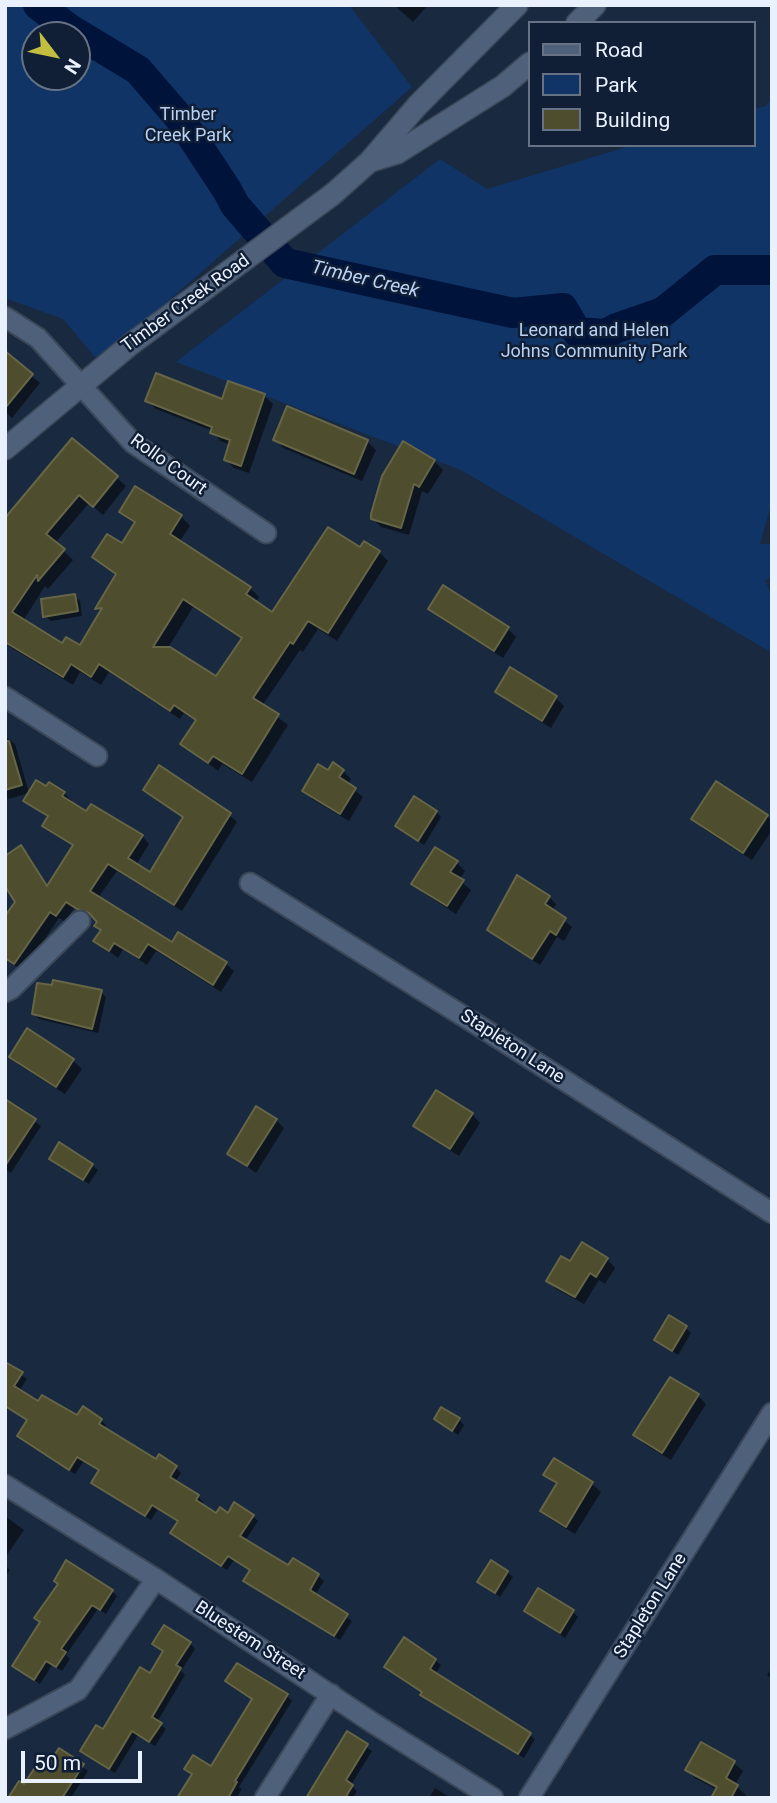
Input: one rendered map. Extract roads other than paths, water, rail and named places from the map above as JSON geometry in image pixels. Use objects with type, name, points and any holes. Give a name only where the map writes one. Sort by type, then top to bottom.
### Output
[{"type":"street","name":"Timber Creek Road","points":[[5,449],[131,344],[333,194],[369,162],[417,106],[517,5]]},
{"type":"street","points":[[579,21],[595,5]]},
{"type":"street","name":"Timber Creek Road","points":[[369,162],[397,153],[495,91],[528,65]]},
{"type":"street","name":"Rollo Court","points":[[5,317],[38,338],[133,443],[266,533]]},
{"type":"street","points":[[5,697],[97,756]]},
{"type":"street","name":"Stapleton Lane","points":[[250,883],[772,1213]]},
{"type":"street","points":[[5,992],[80,921]]},
{"type":"street","name":"Stapleton Lane","points":[[529,1798],[772,1413]]},
{"type":"street","name":"Bluestem Street","points":[[5,1485],[156,1579],[493,1798]]},
{"type":"street","points":[[5,1729],[78,1690],[156,1579]]},
{"type":"street","points":[[265,1798],[331,1694]]},
{"type":"waterway","name":"Timber Creek","points":[[38,5],[70,29],[138,70],[181,120],[235,205],[285,263],[513,313],[563,308],[577,332],[605,334],[663,312],[715,270],[772,270]]},
{"type":"park label","name":"Timber Creek Park","points":[[188,125]]},
{"type":"park label","name":"Leonard and Helen Johns Community Park","points":[[594,341]]}]
